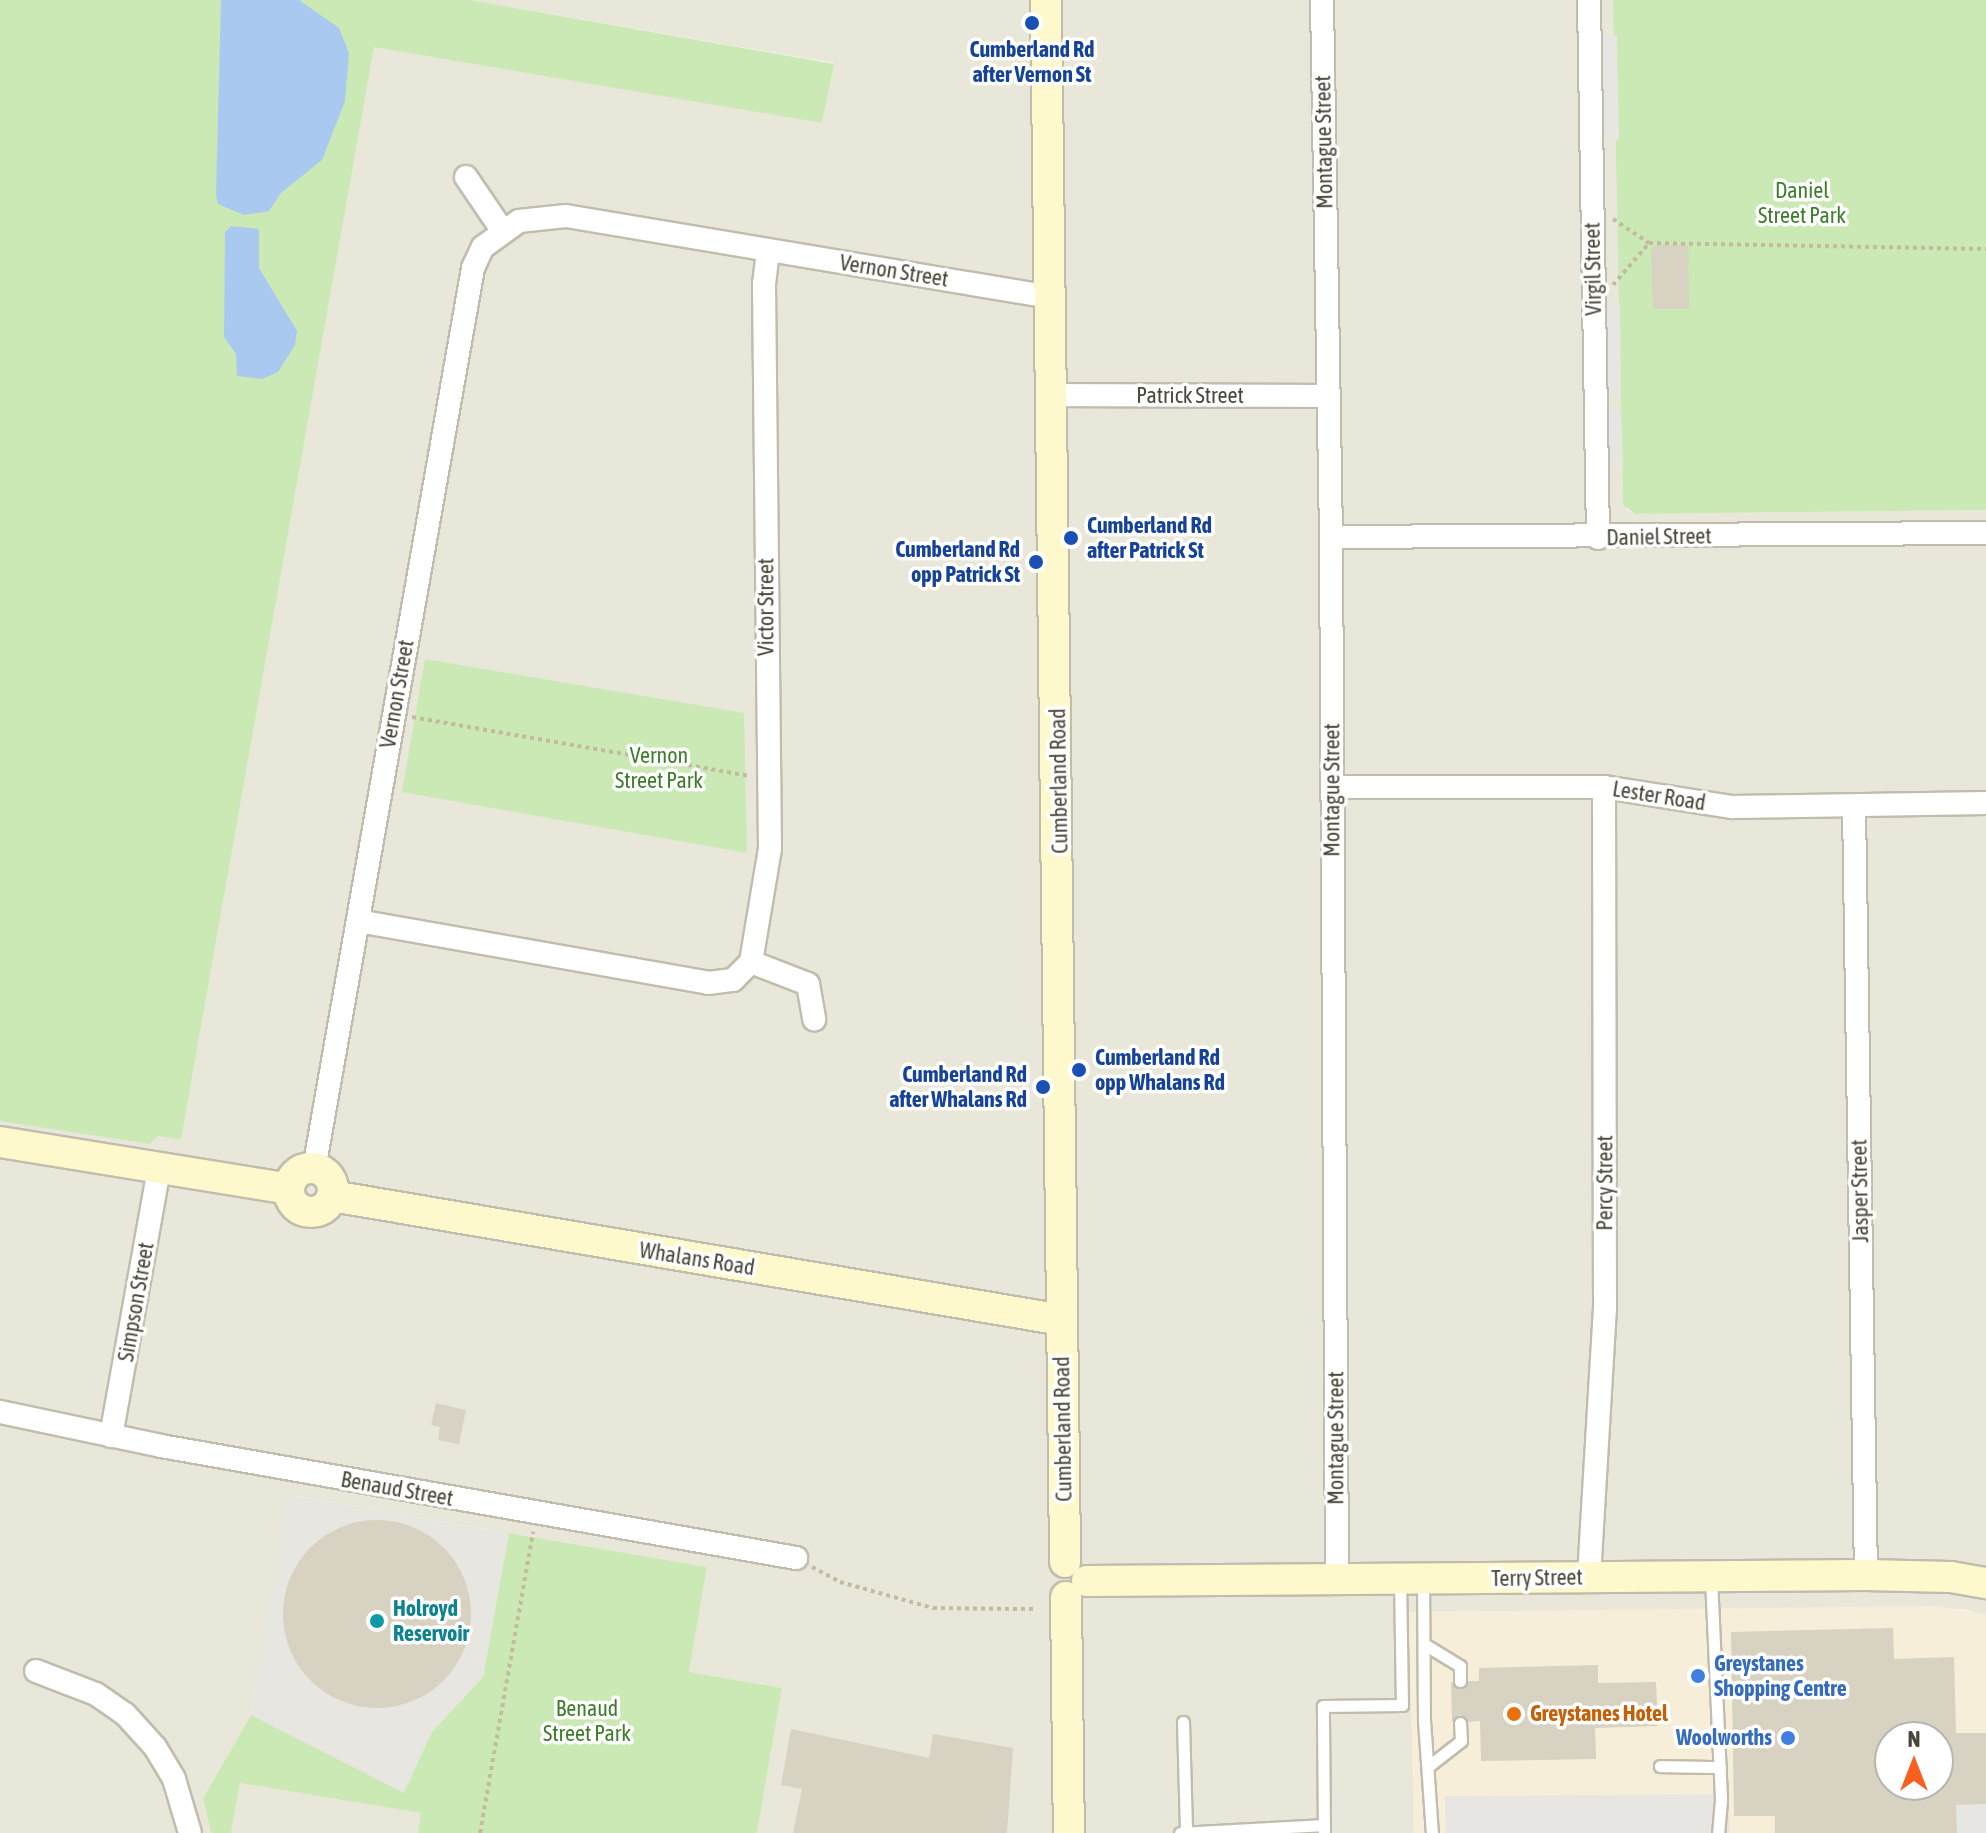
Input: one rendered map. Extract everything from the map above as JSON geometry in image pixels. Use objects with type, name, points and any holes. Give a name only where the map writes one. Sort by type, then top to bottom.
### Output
[{"type":"street","name":"Cumberland Road","points":[[1046,0],[1062,1320],[1073,1580],[1069,1833]]},
{"type":"street","name":"Montague Street","points":[[1322,0],[1331,537],[1337,1580]]},
{"type":"street","name":"Virgil Street","points":[[1589,0],[1598,538]]},
{"type":"street","points":[[466,177],[502,230]]},
{"type":"street","name":"Vernon Street","points":[[314,1169],[473,268],[483,247],[502,230],[533,216],[566,216],[1051,297]]},
{"type":"street","name":"Victor Street","points":[[751,962],[770,860],[764,284],[768,251]]},
{"type":"street","name":"Patrick Street","points":[[1052,395],[1328,396]]},
{"type":"street","name":"Daniel Street","points":[[1331,537],[1598,538],[1986,533]]},
{"type":"street","name":"Lester Road","points":[[1332,787],[1604,787],[1727,807],[1986,803]]},
{"type":"street","name":"Percy Street","points":[[1589,1577],[1605,1309],[1604,787]]},
{"type":"street","name":"Jasper Street","points":[[1854,806],[1866,1575]]},
{"type":"street","points":[[358,921],[708,983],[733,980],[751,962],[808,984],[814,1019]]},
{"type":"street","points":[[0,1142],[289,1189]]},
{"type":"street","name":"Simpson Street","points":[[111,1436],[159,1169]]},
{"type":"street","points":[[314,1169],[330,1178],[332,1196],[324,1208],[310,1212],[296,1206],[289,1189],[299,1172],[314,1169]]},
{"type":"street","name":"Whalans Road","points":[[332,1196],[1062,1320]]},
{"type":"street","name":"Benaud Street","points":[[0,1412],[111,1436],[536,1514],[796,1558]]},
{"type":"street","name":"Terry Street","points":[[1073,1580],[1866,1575],[1951,1577],[1986,1583]]},
{"type":"street","points":[[36,1671],[96,1694],[125,1714],[155,1747],[174,1779],[190,1833]]},
{"type":"lane","points":[[1711,1577],[1720,1767],[1718,1833]]},
{"type":"lane","points":[[1411,1580],[1424,1644],[1424,1720],[1430,1765],[1432,1833]]},
{"type":"lane","points":[[1183,1722],[1183,1832],[1324,1829],[1323,1706],[1402,1705],[1411,1580]]},
{"type":"lane","points":[[1424,1644],[1460,1666],[1460,1681]]},
{"type":"lane","points":[[1430,1765],[1461,1741],[1460,1723]]},
{"type":"lane","points":[[1660,1766],[1720,1767]]},
{"type":"path","points":[[1591,204],[1649,243],[1986,249]]},
{"type":"path","points":[[1594,308],[1649,243]]},
{"type":"path","points":[[394,714],[768,779]]},
{"type":"path","points":[[480,1833],[536,1514]]},
{"type":"path","points":[[796,1558],[840,1582],[933,1608],[1037,1609]]},
{"type":"shaded area","points":[[470,0],[1613,0],[1627,510],[1635,514],[1986,510],[1986,1615],[1963,1609],[1410,1612],[1414,1833],[757,1833],[782,1688],[689,1672],[707,1567],[290,1495],[251,1715],[203,1798],[211,1833],[0,1833],[0,1109],[181,1140],[374,46],[822,123],[834,63]]},
{"type":"shaded area","points":[[1601,36],[1617,36],[1619,140],[1603,141]]},
{"type":"shaded area","points":[[1605,304],[1620,304],[1621,395],[1606,395]]},
{"type":"shaded area","points":[[1607,408],[1621,408],[1623,467],[1609,468]]},
{"type":"shaded area","points":[[289,1495],[509,1533],[483,1677],[431,1733],[404,1794],[251,1715]]},
{"type":"shaded area","name":"Greystanes Shopping Centre","points":[[1938,1606],[1986,1615],[1986,1833],[1414,1833],[1409,1612]]},
{"type":"shaded area","points":[[240,1783],[422,1813],[418,1833],[231,1833]]},
{"type":"shaded area","points":[[1729,1794],[1729,1833],[1446,1833],[1445,1796]]},
{"type":"shaded area","points":[[1986,1804],[1986,1833],[1957,1833],[1956,1805]]},
{"type":"green space","points":[[0,0],[470,0],[834,64],[822,123],[374,47],[181,1140],[158,1136],[150,1144],[0,1121]]},
{"type":"green space","name":"Daniel Street Park","points":[[1613,0],[1986,0],[1986,510],[1635,514],[1623,505]]},
{"type":"green space","name":"Vernon Street Park","points":[[425,659],[744,713],[747,853],[402,792]]},
{"type":"green space","name":"Benaud Street Park","points":[[509,1533],[707,1567],[689,1672],[782,1688],[757,1833],[418,1833],[421,1813],[240,1783],[231,1833],[211,1833],[203,1798],[251,1715],[404,1793],[431,1733],[483,1677]]},
{"type":"water","points":[[221,0],[299,0],[339,28],[349,53],[345,101],[322,160],[281,193],[269,211],[244,215],[218,204]]},
{"type":"water","points":[[231,226],[259,229],[259,268],[297,331],[295,345],[278,372],[262,379],[237,376],[236,354],[224,337],[225,232]]},
{"type":"building","points":[[1688,245],[1689,309],[1653,309],[1651,248]]},
{"type":"building","points":[[436,1403],[466,1410],[459,1444],[438,1440],[440,1427],[431,1425]]},
{"type":"building","name":"Holroyd Reservoir","points":[[377,1520],[413,1528],[443,1548],[463,1578],[471,1614],[463,1650],[443,1680],[413,1700],[377,1708],[341,1700],[311,1680],[291,1650],[283,1614],[291,1578],[311,1548],[341,1528]]},
{"type":"building","points":[[1893,1628],[1894,1659],[1954,1657],[1956,1733],[1986,1733],[1986,1804],[1956,1805],[1957,1833],[1775,1833],[1775,1816],[1734,1816],[1731,1632]]},
{"type":"building","points":[[1598,1665],[1598,1683],[1656,1682],[1658,1726],[1595,1728],[1596,1759],[1481,1761],[1480,1721],[1468,1722],[1460,1715],[1452,1722],[1451,1682],[1464,1689],[1468,1681],[1479,1681],[1479,1668]]},
{"type":"building","points":[[791,1729],[929,1758],[933,1734],[1013,1748],[1007,1833],[793,1833],[802,1789],[781,1785]]},
{"type":"place","name":"Cumberland Rd after Vernon St","points":[[1032,23]]},
{"type":"place","name":"Cumberland Rd after Patrick St","points":[[1071,538]]},
{"type":"place","name":"Cumberland Rd opp Patrick St","points":[[1036,562]]},
{"type":"place","name":"Cumberland Rd opp Whalans Rd","points":[[1079,1070]]},
{"type":"place","name":"Cumberland Rd after Whalans Rd","points":[[1043,1087]]},
{"type":"place","name":"Holroyd Reservoir","points":[[377,1621]]},
{"type":"place","name":"Greystanes Shopping Centre","points":[[1698,1676]]},
{"type":"place","name":"Greystanes Hotel","points":[[1514,1714]]},
{"type":"place","name":"Woolworths","points":[[1788,1738]]}]
